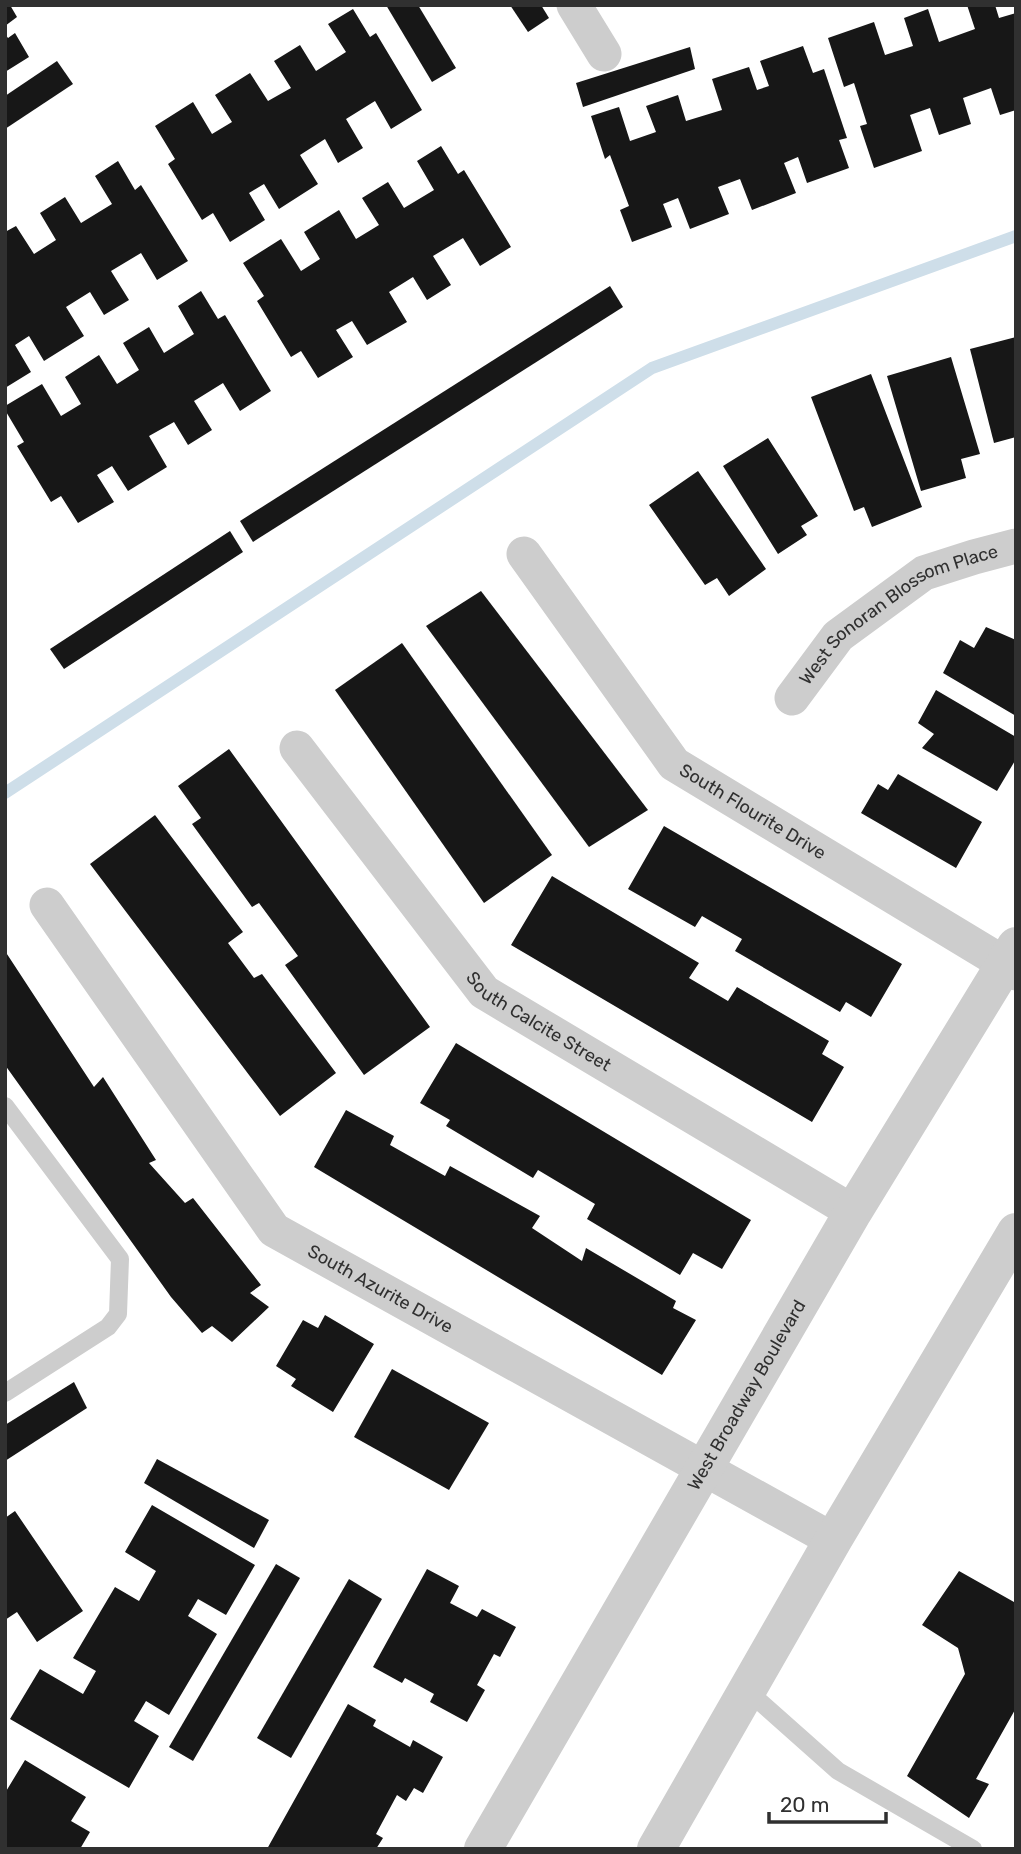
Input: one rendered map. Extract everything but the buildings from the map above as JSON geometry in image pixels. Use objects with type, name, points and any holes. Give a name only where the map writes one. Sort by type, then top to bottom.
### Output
[{"type":"street","points":[[573,5],[604,54]]},
{"type":"street","name":"West Sonoran Blossom Place","points":[[792,698],[838,636],[924,573],[1016,546]]},
{"type":"street","name":"South Flourite Drive","points":[[524,554],[674,764],[1012,961]]},
{"type":"street","name":"South Calcite Street","points":[[297,748],[484,992],[853,1212]]},
{"type":"street","name":"South Azurite Drive","points":[[47,905],[274,1230],[833,1540]]},
{"type":"street","name":"West Broadway Boulevard","points":[[483,1849],[853,1212],[1012,961]]},
{"type":"street","points":[[656,1849],[833,1540],[1016,1232]]},
{"type":"lane","points":[[5,1106],[120,1259],[118,1314],[108,1327],[5,1393]]},
{"type":"lane","points":[[748,1691],[838,1771],[973,1849]]},
{"type":"waterway","points":[[5,793],[652,368],[1016,236]]}]
